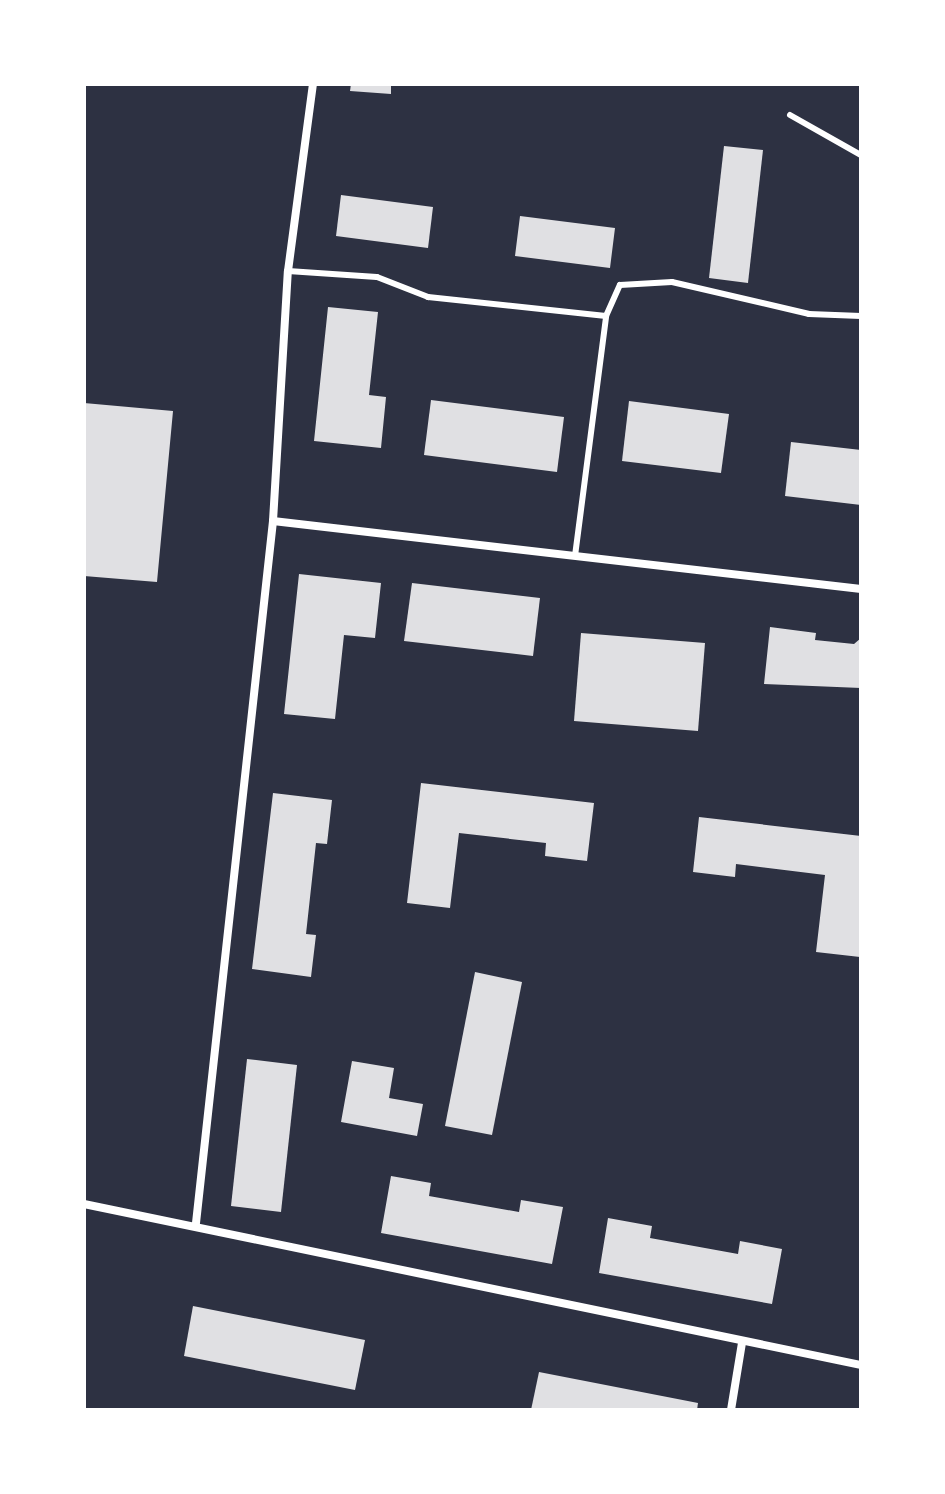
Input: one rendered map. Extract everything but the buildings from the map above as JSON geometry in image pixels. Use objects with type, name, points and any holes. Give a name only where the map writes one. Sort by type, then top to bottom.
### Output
[{"type":"street","points":[[196,1223],[273,521],[288,271],[313,84]]},
{"type":"street","points":[[273,521],[861,589]]},
{"type":"street","points":[[84,1204],[196,1223],[742,1343],[861,1365]]},
{"type":"street","points":[[731,1410],[742,1343]]},
{"type":"lane","points":[[790,115],[861,155]]},
{"type":"lane","points":[[288,271],[377,277],[428,297],[606,316]]},
{"type":"lane","points":[[575,556],[606,316],[620,285],[672,282],[809,314],[861,316]]}]
